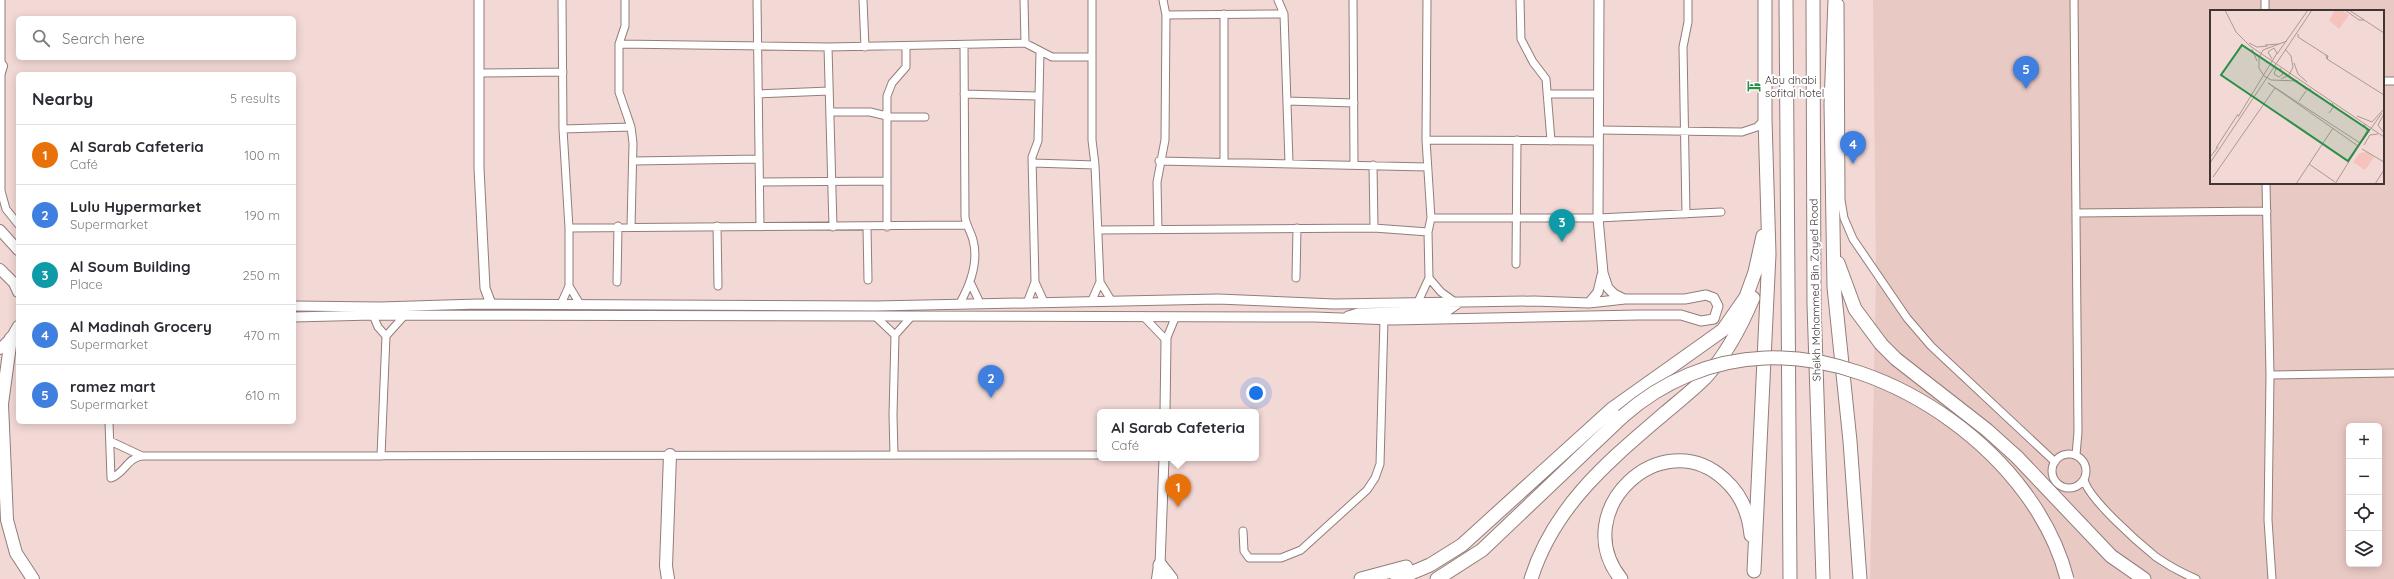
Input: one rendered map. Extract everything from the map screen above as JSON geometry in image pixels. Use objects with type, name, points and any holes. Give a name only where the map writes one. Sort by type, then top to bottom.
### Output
[{"type":"highway","points":[[1754,575],[1769,254],[1766,204],[1765,0]]},
{"type":"highway","points":[[1786,0],[1790,579]]},
{"type":"highway","name":"Sheikh Mohammed Bin Zayed Road","points":[[1813,0],[1814,304],[1823,579]]},
{"type":"highway","points":[[1835,0],[1831,104],[1835,309],[1850,441],[1860,579]]},
{"type":"highway","points":[[1397,579],[1420,571],[1452,552],[1500,511],[1612,409],[1713,338],[1732,320],[1746,297],[1753,278],[1762,238],[1766,204]]},
{"type":"highway","points":[[1531,579],[1547,540],[1572,500],[1599,470],[1705,377],[1724,353],[1745,319],[1760,275],[1768,221]]},
{"type":"highway","points":[[1834,247],[1846,290],[1855,308],[1881,344],[1896,359],[1987,430],[2017,457],[2111,556],[2144,579]]},
{"type":"highway","points":[[14,336],[2,404],[7,520],[16,554],[33,579]]},
{"type":"highway","points":[[1437,579],[1465,563],[1494,540],[1622,416],[1650,395],[1675,380],[1696,371],[1730,362],[1765,358],[1797,359],[1832,365],[1854,372],[1884,383],[1922,402],[1953,422],[1987,450],[2021,488],[2042,518],[2058,551],[2067,579]]},
{"type":"highway","points":[[668,579],[666,566],[670,455]]},
{"type":"highway","points":[[1621,579],[1609,560],[1605,547],[1606,520],[1610,507],[1624,484],[1657,464],[1670,462],[1695,463],[1707,468],[1731,485],[1743,503],[1750,524],[1754,575]]},
{"type":"highway","points":[[1361,579],[1386,574],[1425,559],[1481,520],[1500,511]]},
{"type":"highway","points":[[1158,579],[1160,565]]},
{"type":"highway","points":[[1160,565],[1165,569],[1171,579]]},
{"type":"main road","points":[[0,230],[16,248]]},
{"type":"main road","points":[[0,269],[16,286]]},
{"type":"main road","points":[[0,349],[14,336]]},
{"type":"street","points":[[1,0],[1,191],[6,209],[16,222]]},
{"type":"street","points":[[479,0],[479,168],[485,288],[491,304]]},
{"type":"street","points":[[561,304],[569,286],[569,228],[563,129],[562,0]]},
{"type":"street","points":[[625,0],[625,26],[619,44],[619,92],[631,127],[633,161],[632,227]]},
{"type":"street","points":[[757,0],[760,227]]},
{"type":"street","points":[[863,0],[865,47]]},
{"type":"street","points":[[1024,0],[1025,43]]},
{"type":"street","points":[[1092,0],[1092,140],[1095,165],[1100,282],[1092,300]]},
{"type":"street","points":[[1158,229],[1157,182],[1159,161],[1165,140],[1166,15],[1163,0]]},
{"type":"street","points":[[1278,0],[1284,14],[1289,162]]},
{"type":"street","points":[[1353,0],[1354,164]]},
{"type":"street","points":[[1417,304],[1429,278],[1428,232],[1431,218],[1426,140],[1427,0]]},
{"type":"street","points":[[1520,0],[1521,39],[1533,62],[1544,75],[1551,140]]},
{"type":"street","points":[[1589,303],[1598,292],[1602,273],[1598,218],[1599,0]]},
{"type":"street","points":[[1686,214],[1683,47],[1688,22],[1688,0]]},
{"type":"street","points":[[1839,0],[1841,16],[1841,200],[1844,218],[1857,245],[1907,318],[1930,346],[2055,462]]},
{"type":"street","points":[[2074,0],[2078,432],[2076,455],[2086,466],[2084,479],[2091,496],[2142,545],[2170,566],[2196,579]]},
{"type":"street","points":[[1224,14],[1224,161]]},
{"type":"street","points":[[1166,15],[1284,14]]},
{"type":"street","points":[[619,44],[906,47],[1025,43],[1052,57],[1092,58]]},
{"type":"street","points":[[960,303],[971,284],[974,245],[964,213],[964,45]]},
{"type":"street","points":[[828,47],[833,227]]},
{"type":"street","points":[[887,227],[887,96],[890,88],[906,67],[906,47]]},
{"type":"street","points":[[1027,303],[1035,282],[1032,157],[1038,142],[1040,52]]},
{"type":"street","points":[[479,73],[563,72]]},
{"type":"street","points":[[2384,82],[2394,81]]},
{"type":"street","points":[[758,94],[829,91]]},
{"type":"street","points":[[964,94],[1039,96]]},
{"type":"street","points":[[1547,94],[1598,94]]},
{"type":"street","points":[[1287,101],[1354,103]]},
{"type":"street","points":[[830,112],[870,112],[886,116],[925,117]]},
{"type":"street","points":[[1599,130],[1742,132],[1757,127],[1765,119]]},
{"type":"street","points":[[563,129],[631,127]]},
{"type":"street","points":[[1426,140],[1598,141]]},
{"type":"street","points":[[1516,264],[1517,140]]},
{"type":"street","points":[[633,161],[759,159]]},
{"type":"street","points":[[1159,161],[1289,162],[1427,167]]},
{"type":"street","points":[[1033,163],[1095,165]]},
{"type":"street","points":[[1373,165],[1374,228]]},
{"type":"street","points":[[760,182],[887,181]]},
{"type":"street","points":[[2266,184],[2270,375],[2268,520],[2270,577]]},
{"type":"street","points":[[2076,213],[2267,211]]},
{"type":"street","points":[[1431,218],[1517,216],[1598,218],[1721,212]]},
{"type":"street","points":[[569,228],[618,226],[887,227],[967,225]]},
{"type":"street","points":[[617,282],[618,226]]},
{"type":"street","points":[[717,226],[718,286]]},
{"type":"street","points":[[868,227],[868,280]]},
{"type":"street","points":[[1296,278],[1297,228]]},
{"type":"street","points":[[1098,230],[1374,228],[1428,232]]},
{"type":"street","points":[[1602,273],[1611,292],[1625,299]]},
{"type":"street","points":[[1429,278],[1441,292],[1457,304]]},
{"type":"street","points":[[1035,282],[1044,302]]},
{"type":"street","points":[[1100,282],[1110,300]]},
{"type":"street","points":[[971,284],[980,303]]},
{"type":"street","points":[[569,286],[580,304]]},
{"type":"street","points":[[478,304],[485,288]]},
{"type":"street","points":[[296,306],[478,304],[876,306],[1218,298],[1334,304],[1457,304],[1534,301],[1589,303],[1625,299],[1685,300],[1706,295],[1714,298],[1718,311],[1714,318],[1705,321],[1681,315],[1384,320],[1345,318],[1175,318],[1143,316],[876,317],[373,315],[296,317]]},
{"type":"street","points":[[1345,318],[1358,313],[1447,311],[1457,304]]},
{"type":"street","points":[[373,315],[381,311],[404,306]]},
{"type":"street","points":[[373,315],[378,327],[386,336]]},
{"type":"street","points":[[381,456],[386,336],[404,316]]},
{"type":"street","points":[[1143,316],[1166,340]]},
{"type":"street","points":[[876,317],[895,335]]},
{"type":"street","points":[[894,455],[893,415],[895,335],[911,317]]},
{"type":"street","points":[[1165,409],[1166,340],[1175,318]]},
{"type":"street","points":[[1243,531],[1244,551],[1249,558],[1274,560],[1288,556],[1307,545],[1372,485],[1380,464],[1384,320]]},
{"type":"street","points":[[2270,375],[2394,374]]},
{"type":"street","points":[[109,424],[111,478],[119,474],[133,459],[142,456],[1097,455]]},
{"type":"street","points":[[110,441],[142,456]]},
{"type":"street","points":[[2076,455],[2064,455],[2055,462],[2052,469],[2053,477],[2060,485],[2068,488],[2075,487],[2084,479]]},
{"type":"street","points":[[1160,565],[1164,461]]},
{"type":"shaded area","points":[[1873,0],[2394,0],[2394,579],[1870,579],[1876,276]]},
{"type":"place","name":"Abu dhabi sofital hotel","points":[[1754,86]]},
{"type":"place","name":"ramez mart","points":[[2026,89]]},
{"type":"place","name":"Al Madinah Grocery","points":[[1853,164]]},
{"type":"place","name":"Al Soum Building","points":[[1562,242]]},
{"type":"place","name":"Lulu Hypermarket","points":[[991,398]]},
{"type":"place","name":"Al Sarab Cafeteria","points":[[1178,507]]}]
